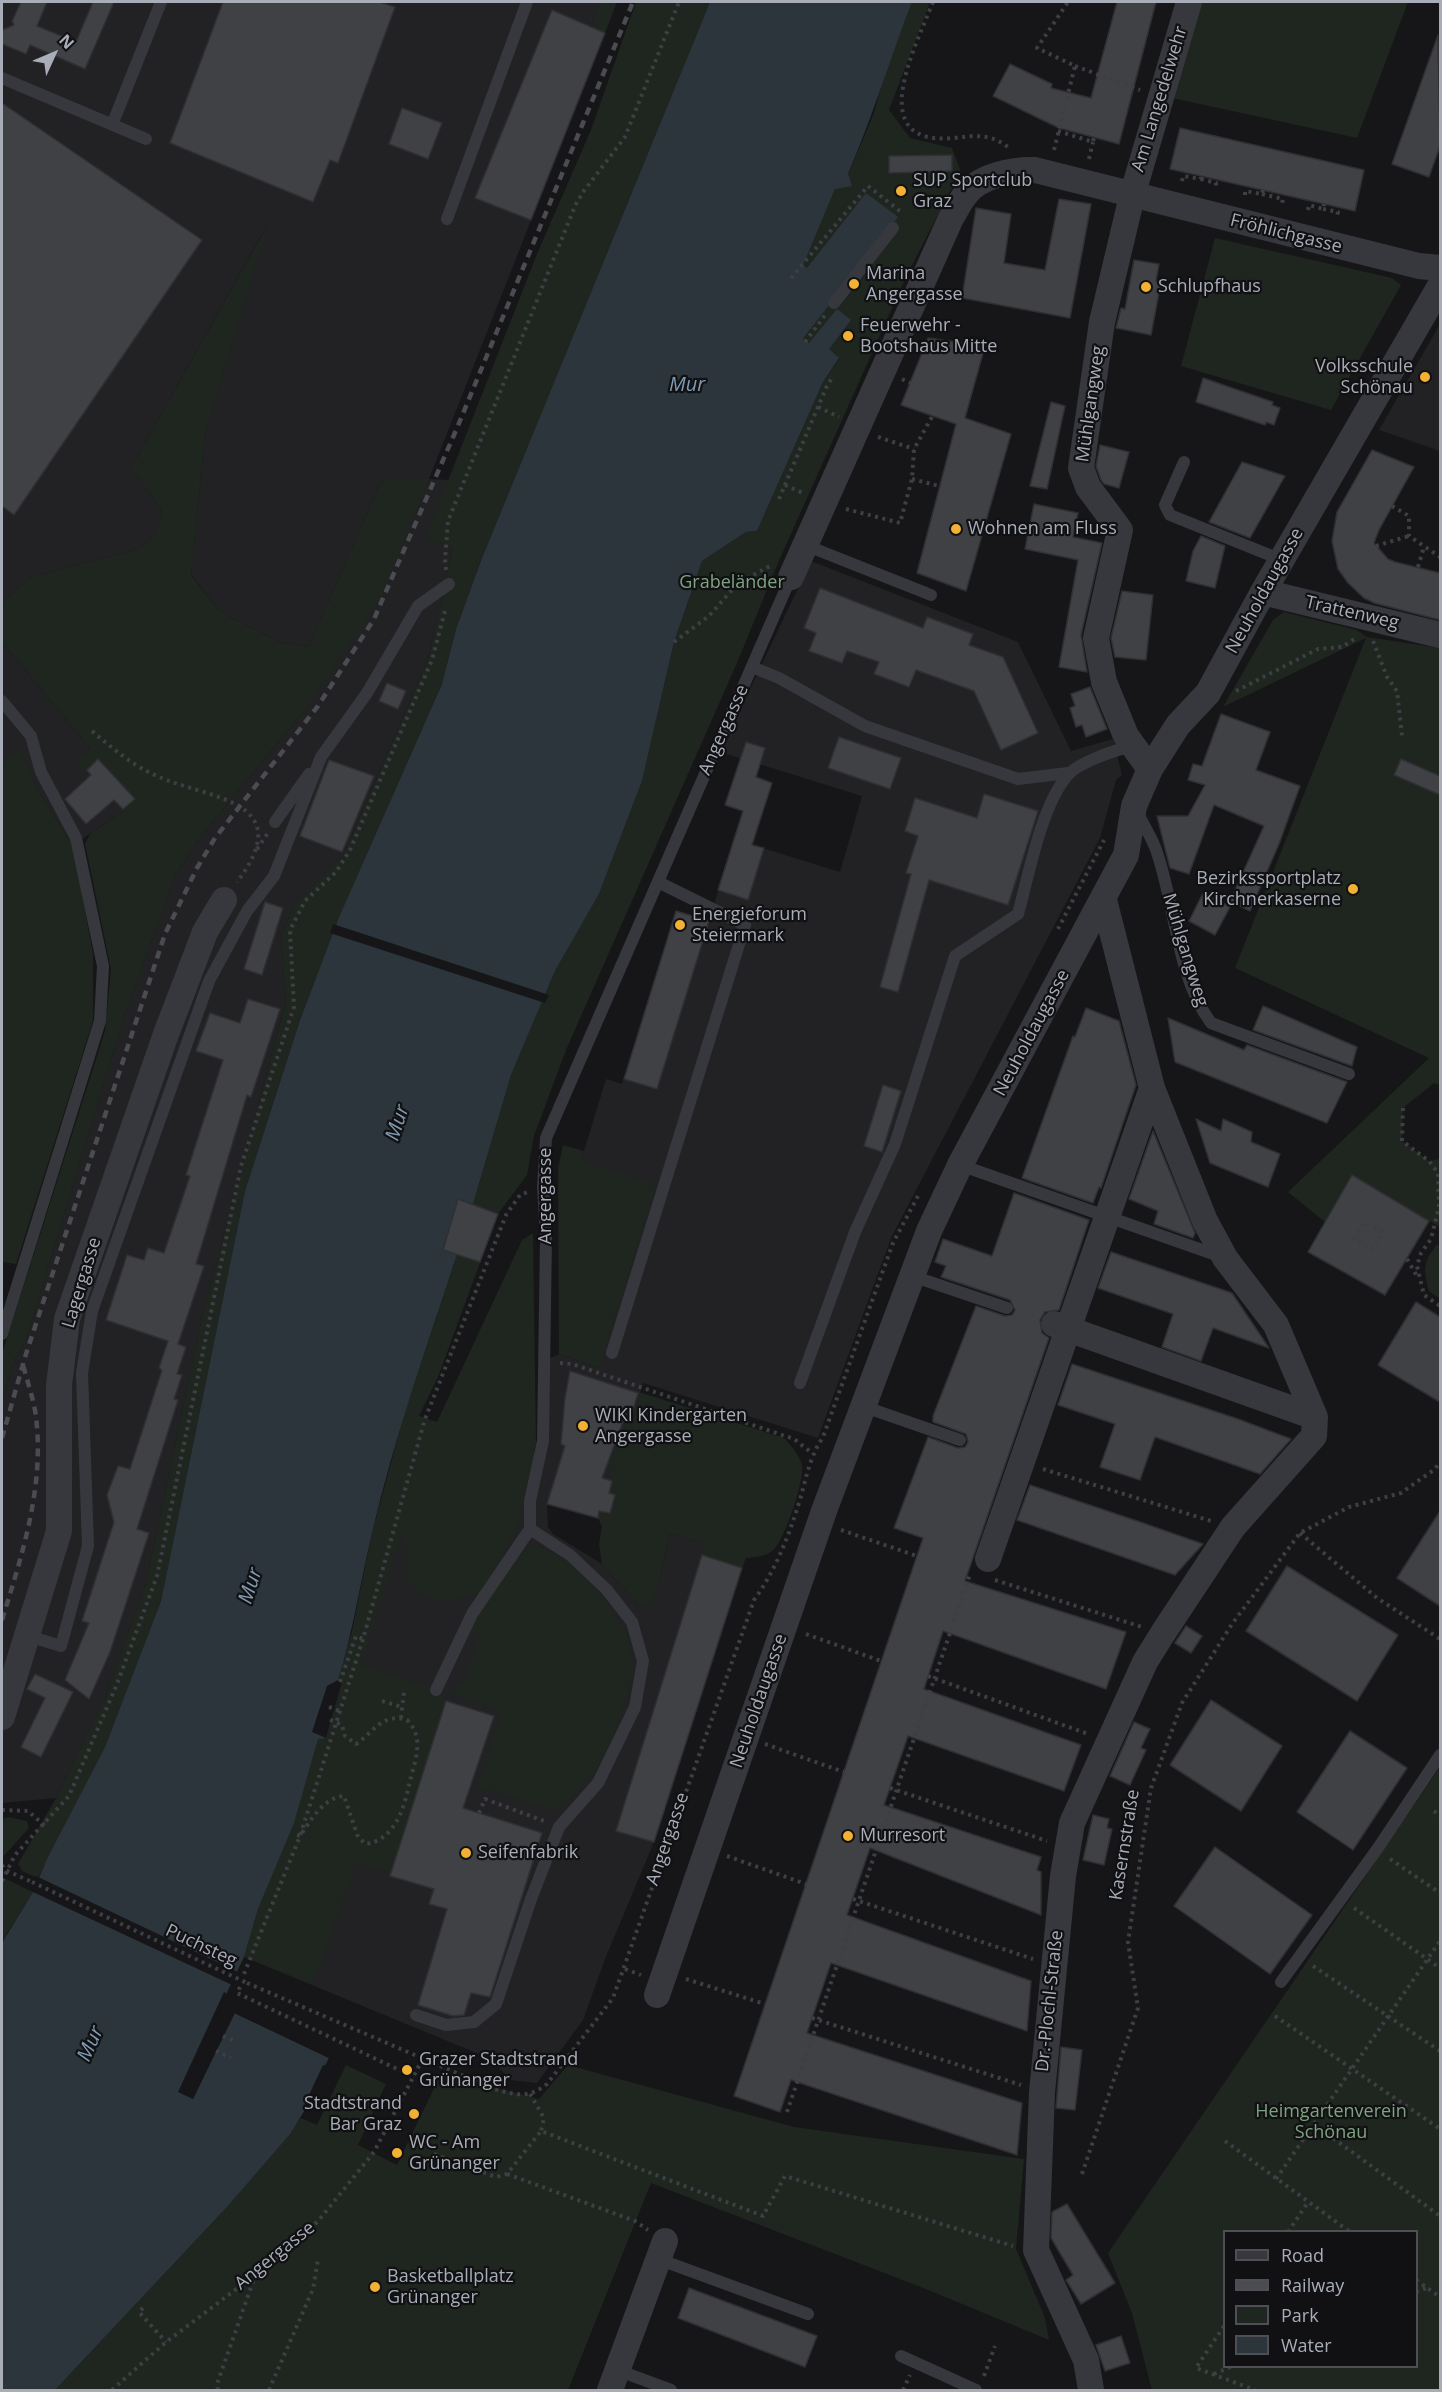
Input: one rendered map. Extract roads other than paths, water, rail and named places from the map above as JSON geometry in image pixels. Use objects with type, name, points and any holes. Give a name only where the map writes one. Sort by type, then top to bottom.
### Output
[{"type":"street","name":"Am Langedelwehr","points":[[1132,196],[1189,2]]},
{"type":"street","name":"Angergasse","points":[[797,562],[814,497],[846,422],[966,193],[978,183],[1018,169],[1035,170],[1132,196]]},
{"type":"street","name":"Fröhlichgasse","points":[[1132,196],[1419,266],[1440,268]]},
{"type":"street","name":"Mühlgangweg","points":[[1132,196],[1102,322],[1081,468],[1088,487],[1120,530],[1096,638],[1104,681],[1126,736],[1150,769]]},
{"type":"street","name":"Neuholdaugasse","points":[[661,1983],[820,1523],[929,1231],[960,1165],[1104,900],[1126,855],[1134,806],[1150,769],[1178,725],[1208,693],[1263,592],[1440,286]]},
{"type":"street","name":"Trattenweg","points":[[1263,592],[1440,635]]},
{"type":"street","name":"Lagergasse","points":[[2,1717],[59,1531],[59,1385],[67,1319],[143,1133],[205,932],[224,900]]},
{"type":"street","points":[[1104,900],[1121,958],[1152,1088],[1205,1221],[1225,1258],[1276,1325],[1315,1417]]},
{"type":"street","points":[[984,1572],[1023,1463],[1061,1326],[1107,1216],[1152,1088]]},
{"type":"street","points":[[1061,1326],[1315,1417]]},
{"type":"street","name":"Dr.-Plochl-Straße","points":[[1091,2391],[1086,2360],[1036,2250],[1042,2092],[1067,1848],[1072,1823],[1145,1662],[1233,1527],[1314,1436],[1315,1417]]},
{"type":"street","points":[[614,2380],[662,2250]]},
{"type":"lane","points":[[112,125],[161,2]]},
{"type":"lane","points":[[447,219],[527,2]]},
{"type":"lane","points":[[2,78],[146,139]]},
{"type":"lane","points":[[834,303],[893,228]]},
{"type":"lane","points":[[1184,462],[1165,505],[1170,515],[1282,560]]},
{"type":"lane","points":[[797,562],[931,595]]},
{"type":"lane","name":"Angergasse","points":[[530,1529],[530,1501],[543,1441],[546,1237],[543,1187],[546,1138],[797,562]]},
{"type":"lane","points":[[275,822],[367,693],[418,606],[448,584]]},
{"type":"lane","points":[[752,667],[779,678],[865,726],[1018,779],[1068,773],[1117,749],[1134,746]]},
{"type":"lane","points":[[2,701],[31,736],[41,772],[76,838],[103,966],[100,1021],[2,1334]]},
{"type":"lane","points":[[28,1636],[61,1646],[88,1546],[82,1373],[92,1311],[143,1133],[209,981],[247,911],[274,876],[321,757]]},
{"type":"lane","points":[[800,1383],[855,1232],[895,1144],[955,956],[1018,914],[1051,798],[1068,773]]},
{"type":"lane","name":"Mühlgangweg","points":[[1134,806],[1155,848],[1187,970],[1201,1009],[1211,1023],[1349,1074]]},
{"type":"lane","points":[[612,1353],[745,925],[658,882]]},
{"type":"lane","points":[[960,1165],[1225,1258]]},
{"type":"lane","points":[[912,1276],[1007,1308]]},
{"type":"lane","points":[[865,1407],[960,1440]]},
{"type":"lane","points":[[416,2015],[446,2025],[474,2022],[496,2004],[531,1899],[559,1827],[598,1784],[635,1707],[643,1661],[632,1622],[607,1590],[570,1555],[530,1529],[472,1614],[436,1690]]},
{"type":"lane","points":[[1281,1983],[1378,1848],[1440,1755]]},
{"type":"lane","points":[[662,2250],[808,2313]]},
{"type":"lane","points":[[901,2356],[979,2386]]},
{"type":"lane","points":[[614,2380],[671,2391]]},
{"type":"water","name":"Mur","points":[[710,2],[912,2],[848,174],[852,186],[835,189],[803,265],[807,268],[866,193],[898,217],[804,337],[803,340],[809,343],[837,309],[851,320],[829,349],[839,358],[823,382],[757,531],[746,532],[702,561],[674,642],[642,781],[599,894],[555,971],[511,1075],[473,1204],[458,1199],[443,1249],[457,1254],[390,1462],[338,1680],[342,1683],[326,1738],[318,1739],[294,1823],[258,1909],[244,1957],[179,2092],[193,2099],[234,2013],[329,2058],[326,2066],[323,2065],[303,2108],[305,2110],[290,2134],[226,2208],[55,2390],[2,2390],[2,1943],[33,1892],[47,1859],[105,1747],[161,1601],[245,1191],[300,1020],[339,917],[442,684],[456,629],[482,558]]},
{"type":"railway","points":[[2,1438],[26,1354],[165,934],[197,868],[215,838],[318,706],[374,619],[457,428],[633,2]]},
{"type":"railway","points":[[2,1620],[25,1543],[35,1490],[38,1437],[35,1410],[23,1365]]},
{"type":"place","name":"SUP Sportclub Graz","points":[[901,191]]},
{"type":"place","name":"Marina Angergasse","points":[[854,284]]},
{"type":"place","name":"Schlupfhaus","points":[[1146,287]]},
{"type":"place","name":"Feuerwehr - Bootshaus Mitte","points":[[848,336]]},
{"type":"place","name":"Volksschule Schönau","points":[[1425,377]]},
{"type":"place","name":"Wohnen am Fluss","points":[[956,529]]},
{"type":"place","name":"Bezirkssportplatz Kirchnerkaserne","points":[[1353,889]]},
{"type":"place","name":"Energieforum Steiermark","points":[[680,925]]},
{"type":"place","name":"WIKI Kindergarten Angergasse","points":[[583,1426]]},
{"type":"place","name":"Murresort","points":[[848,1836]]},
{"type":"place","name":"Seifenfabrik","points":[[466,1853]]},
{"type":"place","name":"Grazer Stadtstrand Grünanger","points":[[407,2070]]},
{"type":"place","name":"Stadtstrand Bar Graz","points":[[414,2114]]},
{"type":"place","name":"WC - Am Grünanger","points":[[397,2153]]},
{"type":"place","name":"Basketballplatz Grünanger","points":[[375,2287]]},
{"type":"park label","name":"Grabeländer","points":[[732,583]]},
{"type":"park label","name":"Heimgartenverein Schönau","points":[[1331,2122]]}]
